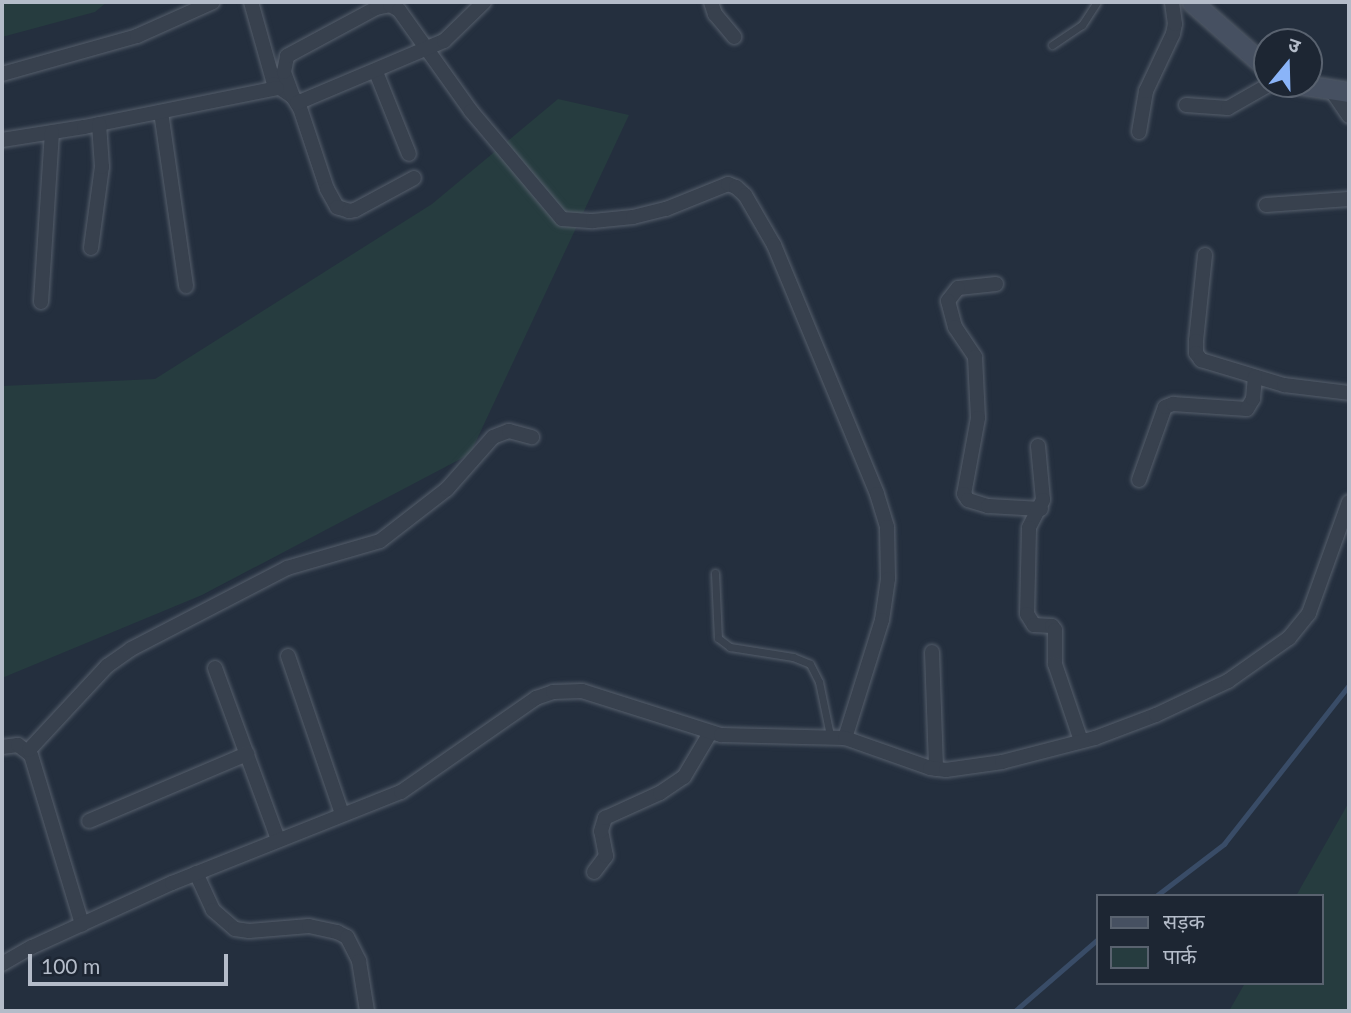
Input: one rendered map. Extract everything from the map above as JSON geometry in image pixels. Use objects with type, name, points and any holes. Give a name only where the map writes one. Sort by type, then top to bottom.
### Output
[{"type":"main road","points":[[1192,2],[1253,56]]},
{"type":"main road","points":[[1323,88],[1341,91]]},
{"type":"street","points":[[2,74],[137,36],[213,2]]},
{"type":"street","points":[[251,2],[277,88],[295,100]]},
{"type":"street","points":[[295,100],[376,72],[426,51],[452,35],[484,2]]},
{"type":"street","points":[[711,2],[715,14],[734,37]]},
{"type":"street","points":[[1139,132],[1146,91],[1173,34],[1175,24],[1172,2]]},
{"type":"street","points":[[414,178],[355,209],[349,211],[337,207],[327,189],[284,72],[287,56],[376,8],[387,4],[395,6],[471,111],[562,219],[593,221],[633,217],[666,209],[728,184],[745,195],[764,224],[880,501],[887,527],[888,579],[882,620],[845,737]]},
{"type":"street","points":[[376,72],[409,154]]},
{"type":"street","points":[[2,140],[99,124],[277,88]]},
{"type":"street","points":[[1341,91],[1349,116]]},
{"type":"street","points":[[1186,105],[1228,108],[1253,94]]},
{"type":"street","points":[[161,112],[186,286]]},
{"type":"street","points":[[91,248],[102,167],[99,124]]},
{"type":"street","points":[[40,302],[52,132]]},
{"type":"street","points":[[1266,205],[1349,199]]},
{"type":"street","points":[[1205,256],[1196,341],[1198,357],[1205,363],[1255,377],[1303,388],[1349,393]]},
{"type":"street","points":[[996,284],[958,288],[948,300],[955,327],[975,357],[978,418],[964,494],[968,500],[988,506],[1041,509]]},
{"type":"street","points":[[1139,480],[1167,405],[1247,409],[1253,400],[1255,377]]},
{"type":"street","points":[[29,750],[107,666],[131,649],[287,568],[380,541],[447,489],[493,437],[509,431],[532,437]]},
{"type":"street","points":[[1038,446],[1043,500],[1041,509],[1031,521],[1028,537],[1027,614],[1034,625],[1054,628],[1055,664],[1081,741]]},
{"type":"street","points":[[2,964],[82,924],[196,873],[414,785],[536,698],[553,692],[582,691],[710,733],[736,737],[845,737],[936,769],[960,770],[1002,762],[1081,741],[1156,715],[1228,681],[1272,653],[1289,638],[1309,613],[1349,502]]},
{"type":"street","points":[[932,652],[936,769]]},
{"type":"street","points":[[288,656],[342,814]]},
{"type":"street","points":[[215,668],[278,839]]},
{"type":"street","points":[[594,873],[606,856],[601,831],[605,818],[660,793],[684,777],[710,733]]},
{"type":"street","points":[[2,747],[18,745],[29,750],[82,924]]},
{"type":"street","points":[[89,821],[247,754]]},
{"type":"street","points":[[196,873],[208,902],[225,921],[249,931],[309,926],[347,937],[359,961],[367,1011]]},
{"type":"lane","points":[[1052,45],[1082,25],[1097,2]]},
{"type":"lane","points":[[715,573],[718,638],[730,647],[793,657],[810,664],[819,682],[830,735]]},
{"type":"green space","points":[[2,2],[107,2],[95,12],[2,37]]},
{"type":"green space","points":[[558,99],[629,115],[470,454],[202,595],[2,678],[2,386],[155,379],[432,204]]},
{"type":"green space","points":[[1349,802],[1349,1011],[1229,1011],[1244,985],[1323,985],[1323,894],[1297,894]]},
{"type":"waterway","points":[[1159,894],[1224,844],[1349,685]]},
{"type":"waterway","points":[[1015,1011],[1096,941]]}]
